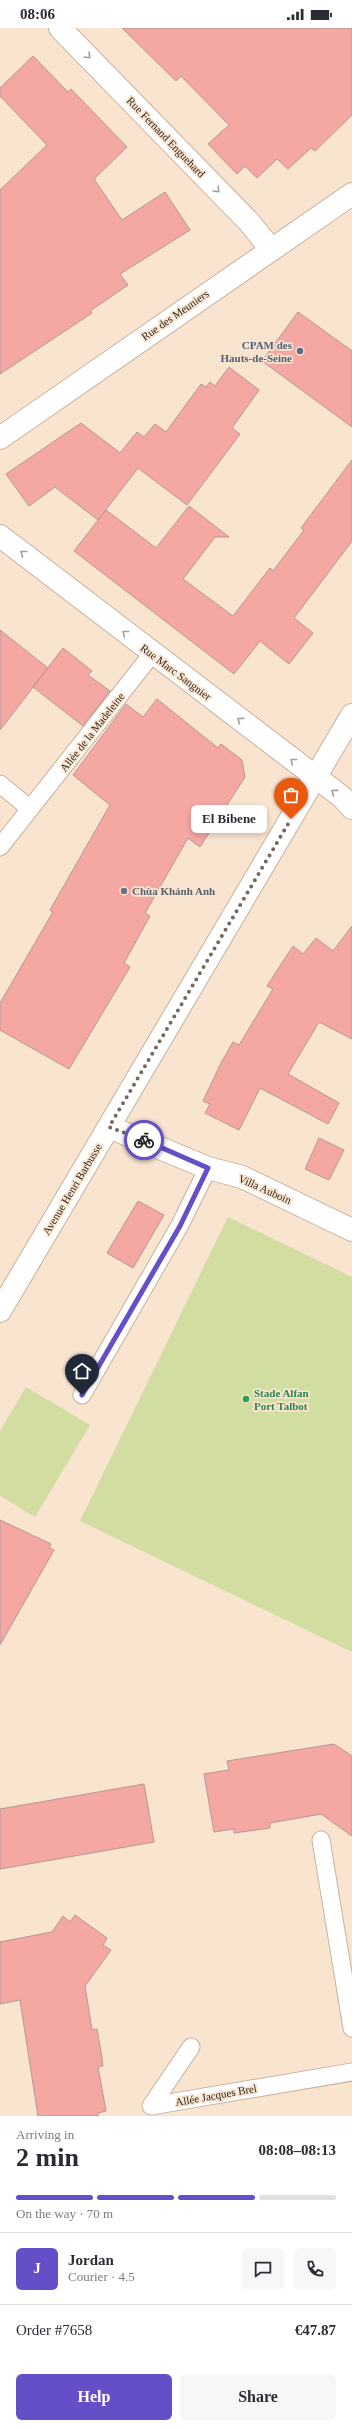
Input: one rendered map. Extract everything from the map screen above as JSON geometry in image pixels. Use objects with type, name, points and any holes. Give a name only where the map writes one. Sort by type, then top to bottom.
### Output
[{"type":"street","name":"Rue Fernand Enguehard","points":[[60,28],[249,222],[270,248]]},
{"type":"street","name":"Rue des Meuniers","points":[[0,438],[270,248],[352,194]]},
{"type":"street","name":"Rue Marc Sangnier","points":[[0,536],[152,654],[315,777],[352,808]]},
{"type":"street","name":"Avenue Henri Barbusse","points":[[0,1311],[352,715]]},
{"type":"street","name":"Villa Auboin","points":[[109,1127],[208,1168],[242,1177],[352,1230]]},
{"type":"lane","name":"Allée de la Madeleine","points":[[0,847],[152,654]]},
{"type":"lane","points":[[0,784],[30,808]]},
{"type":"lane","points":[[82,1395],[180,1226],[208,1168]]},
{"type":"lane","points":[[321,1840],[352,2028]]},
{"type":"lane","name":"Allée Jacques Brel","points":[[191,2047],[151,2106],[352,2072]]},
{"type":"green space","name":"Stade Alfan Port Talbot","points":[[228,1217],[352,1277],[352,1652],[80,1521]]},
{"type":"green space","points":[[26,1387],[90,1425],[35,1517],[0,1496],[0,1431]]},
{"type":"building","points":[[122,28],[352,28],[352,115],[315,151],[311,148],[288,169],[277,159],[257,178],[245,166],[237,174],[208,144],[229,125],[181,76],[176,81]]},
{"type":"building","points":[[33,56],[68,92],[71,89],[127,147],[94,179],[122,220],[165,192],[190,230],[120,274],[128,285],[90,311],[92,313],[0,374],[0,190],[47,145],[0,96],[0,88]]},
{"type":"building","points":[[298,312],[352,351],[352,427],[262,361]]},
{"type":"building","points":[[229,367],[259,390],[232,428],[240,434],[187,505],[138,468],[98,520],[55,487],[29,506],[6,474],[81,423],[120,453],[137,432],[144,437],[155,424],[166,432],[201,384],[206,387],[210,382],[215,386]]},
{"type":"building","points":[[352,460],[352,541],[294,618],[313,633],[289,664],[260,641],[234,674],[74,551],[106,510],[156,548],[189,506],[229,537],[215,537],[183,579],[233,616],[270,568],[273,571],[304,530],[301,528]]},
{"type":"building","points":[[0,630],[48,668],[0,730]]},
{"type":"building","points":[[63,648],[92,671],[88,675],[110,691],[83,726],[33,687]]},
{"type":"building","points":[[157,699],[218,748],[221,744],[242,760],[245,777],[200,847],[188,838],[145,913],[150,916],[124,963],[130,967],[69,1069],[0,1030],[0,1003],[53,912],[50,910],[110,805],[73,775],[126,704],[143,717]]},
{"type":"building","points":[[352,926],[352,1039],[319,1022],[288,1074],[339,1103],[328,1124],[260,1088],[239,1130],[205,1113],[210,1104],[203,1101],[221,1063],[233,1042],[239,1045],[273,989],[267,986],[293,946],[303,954],[316,938],[333,951]]},
{"type":"building","points":[[319,1138],[344,1150],[329,1180],[305,1169]]},
{"type":"building","points":[[138,1201],[164,1215],[133,1268],[107,1253]]},
{"type":"building","points":[[0,1520],[51,1544],[49,1548],[54,1550],[0,1645]]},
{"type":"building","points":[[334,1744],[352,1756],[352,1836],[321,1814],[270,1823],[270,1828],[234,1833],[234,1829],[214,1832],[204,1774],[229,1770],[227,1761]]},
{"type":"building","points":[[144,1784],[154,1842],[0,1869],[0,1809]]},
{"type":"building","points":[[75,1915],[107,1938],[103,1945],[111,1950],[85,1986],[92,2030],[97,2029],[101,2052],[103,2066],[98,2067],[106,2111],[98,2113],[98,2116],[38,2116],[20,2000],[0,2004],[0,1942],[52,1932],[63,1916],[70,1922]]},
{"type":"way so far","points":[[144,1140],[109,1127],[291,819]]},
{"type":"place","name":"CPAM des Hauts-de-Seine","points":[[300,351]]},
{"type":"place","name":"El Bibene","points":[[291,819]]},
{"type":"place","name":"Chùa Khánh Anh","points":[[124,891]]},
{"type":"place","name":"Stade Alfan Port Talbot","points":[[246,1399]]},
{"type":"route","points":[[82,1395],[180,1226],[208,1168],[144,1140]]}]
